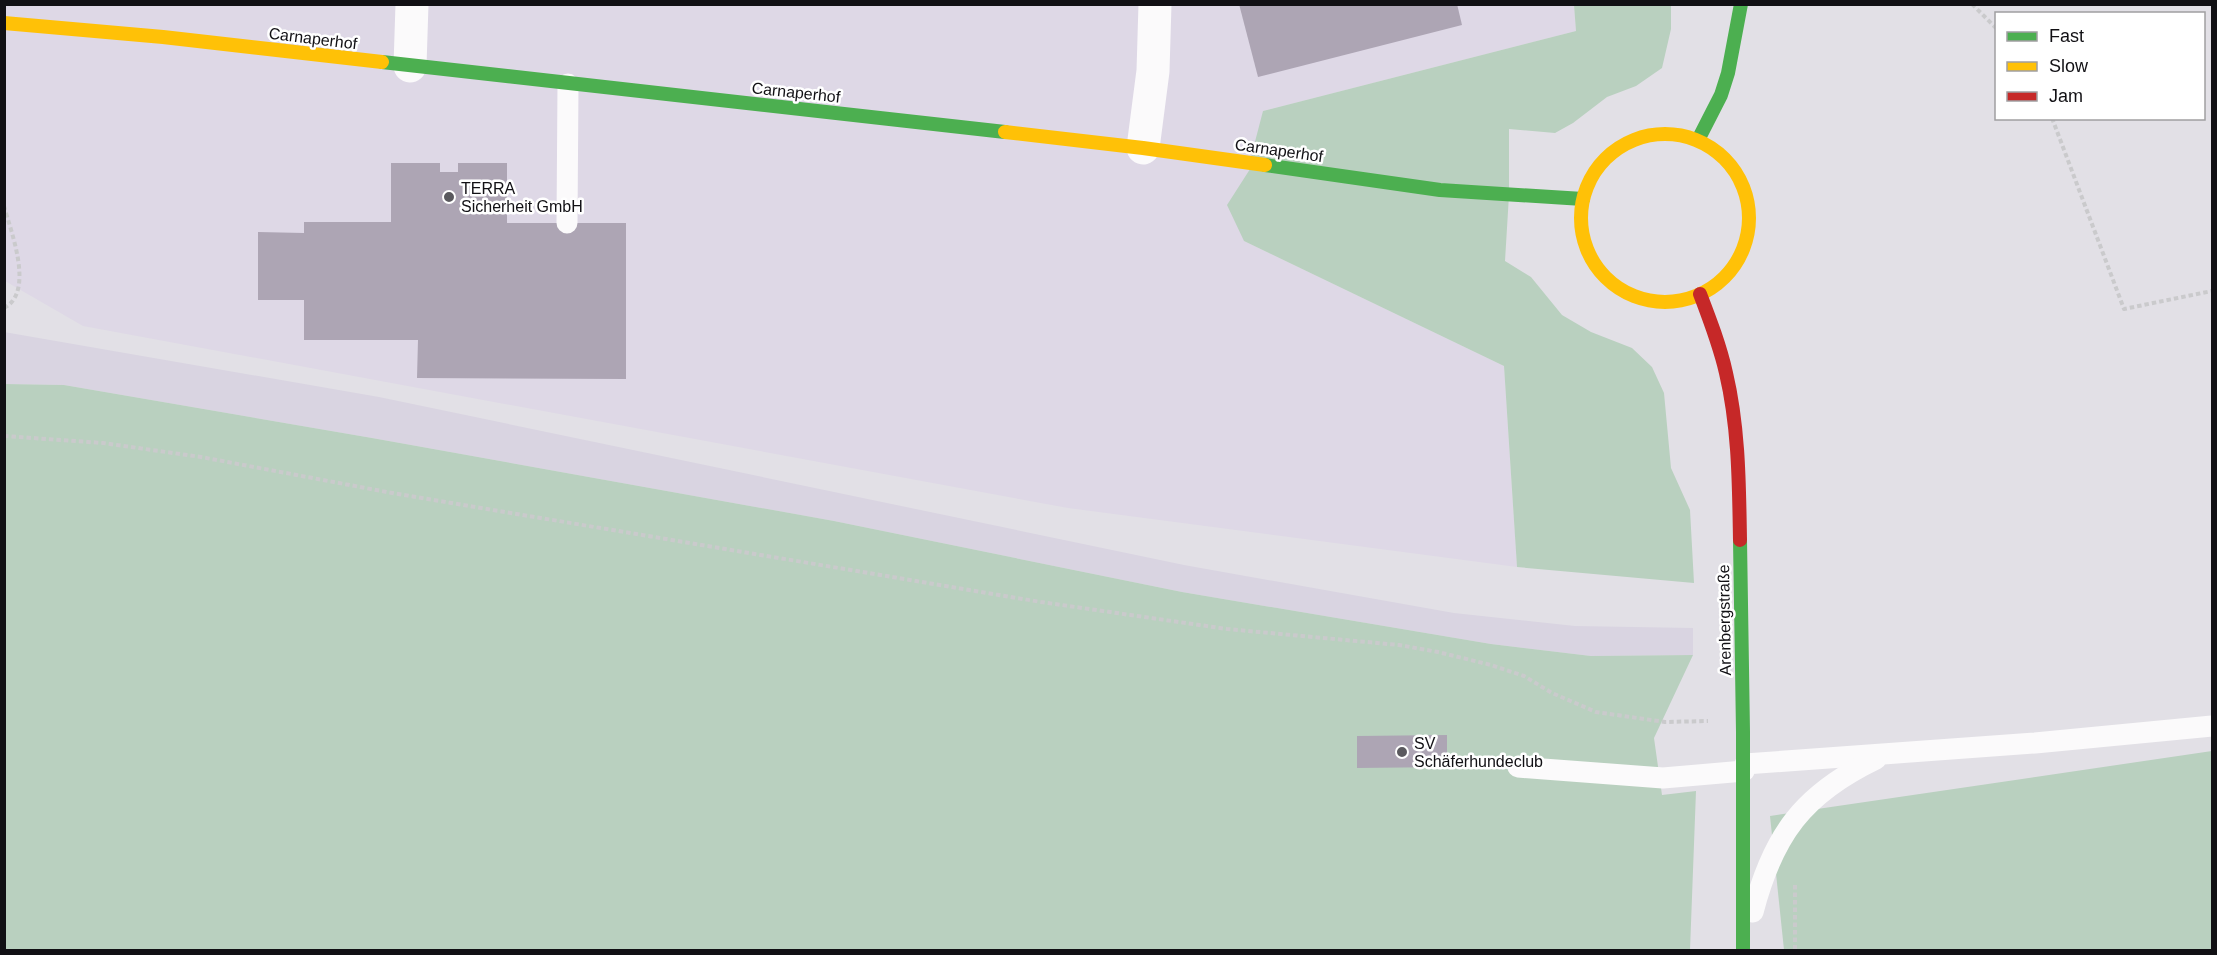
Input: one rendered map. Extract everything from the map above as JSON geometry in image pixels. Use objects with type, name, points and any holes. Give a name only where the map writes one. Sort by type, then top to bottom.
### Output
[{"type":"street","points":[[410,66],[412,4]]},
{"type":"street","points":[[1143,148],[1153,71],[1155,4]]},
{"type":"street","points":[[1698,140],[1721,95],[1728,73],[1741,4]]},
{"type":"street","name":"Carnaperhof","points":[[4,23],[163,38],[1143,148],[1440,190],[1583,199]]},
{"type":"street","points":[[1655,134],[1684,136],[1698,140],[1718,153],[1734,171],[1747,199],[1749,214],[1743,248],[1726,275],[1700,294],[1686,299],[1654,301],[1641,298],[1612,283],[1592,260],[1582,230],[1583,199],[1594,172],[1614,151],[1626,143],[1655,134]]},
{"type":"street","name":"Arenbergstraße","points":[[1700,294],[1719,344],[1734,426],[1744,767],[1743,951]]},
{"type":"lane","points":[[567,223],[568,84]]},
{"type":"lane","points":[[1518,767],[1663,778],[1744,767],[2212,726]]},
{"type":"lane","points":[[1743,951],[1759,888],[1782,836],[1804,807],[1819,793],[1853,770],[1885,755]]},
{"type":"path","points":[[1972,4],[1995,27]]},
{"type":"path","points":[[2053,120],[2124,309],[2212,291]]},
{"type":"path","points":[[4,206],[21,276],[19,291],[4,308]]},
{"type":"path","points":[[4,436],[103,443],[201,458],[392,493],[1041,602],[1227,629],[1398,645],[1438,651],[1524,676],[1552,693],[1596,712],[1665,722]]},
{"type":"shaded area","points":[[5,5],[1574,5],[1576,31],[1263,111],[1244,241],[1504,366],[1517,567],[1068,508],[83,326],[5,281]]},
{"type":"shaded area","points":[[4,332],[379,397],[1184,565],[1454,613],[1575,626],[1693,628],[1693,655],[1591,656],[1491,644],[1182,592],[834,521],[372,438],[64,385],[5,384]]},
{"type":"green space","points":[[1574,5],[1671,5],[1671,29],[1662,68],[1636,86],[1607,97],[1573,123],[1555,133],[1509,129],[1509,195],[1505,261],[1531,277],[1562,315],[1591,332],[1632,348],[1652,367],[1664,393],[1671,468],[1690,510],[1694,583],[1517,567],[1504,366],[1244,241],[1227,205],[1252,166],[1251,157],[1263,111],[1576,31]]},
{"type":"green space","points":[[5,384],[64,385],[372,438],[834,521],[1182,592],[1491,644],[1591,656],[1693,655],[1654,738],[1662,795],[1696,791],[1690,950],[5,950]]},
{"type":"green space","points":[[2212,751],[2212,950],[1784,950],[1770,816]]},
{"type":"building","points":[[1239,4],[1457,4],[1462,25],[1258,77]]},
{"type":"building","points":[[391,163],[440,163],[440,172],[458,172],[458,163],[507,163],[507,223],[626,223],[626,379],[417,378],[418,340],[304,340],[304,300],[258,300],[258,232],[304,233],[304,222],[391,222]]},
{"type":"building","name":"SV Schäferhundeclub","points":[[1447,735],[1447,767],[1357,768],[1357,736]]},
{"type":"traffic: fast","points":[[1698,140],[1721,95],[1728,73],[1741,4]]},
{"type":"traffic: fast","points":[[382,62],[1005,132]]},
{"type":"traffic: fast","points":[[1265,165],[1440,190],[1583,199]]},
{"type":"traffic: fast","points":[[1740,540],[1743,950]]},
{"type":"traffic: slow","points":[[4,23],[163,37],[382,62]]},
{"type":"traffic: slow","points":[[1005,132],[1265,165]]},
{"type":"traffic: slow","points":[[1665,134],[1697,141],[1712,148],[1724,159],[1735,171],[1742,186],[1749,218],[1742,250],[1735,265],[1724,277],[1712,288],[1697,295],[1665,302],[1633,295],[1618,288],[1606,277],[1595,265],[1588,250],[1581,218],[1588,186],[1595,171],[1606,159],[1618,148],[1633,141],[1665,134]]},
{"type":"traffic: jam","points":[[1700,294],[1721,353],[1734,415],[1738,457],[1740,540]]},
{"type":"place","name":"TERRA Sicherheit GmbH","points":[[449,197]]},
{"type":"place","name":"SV Schäferhundeclub","points":[[1402,752]]}]
